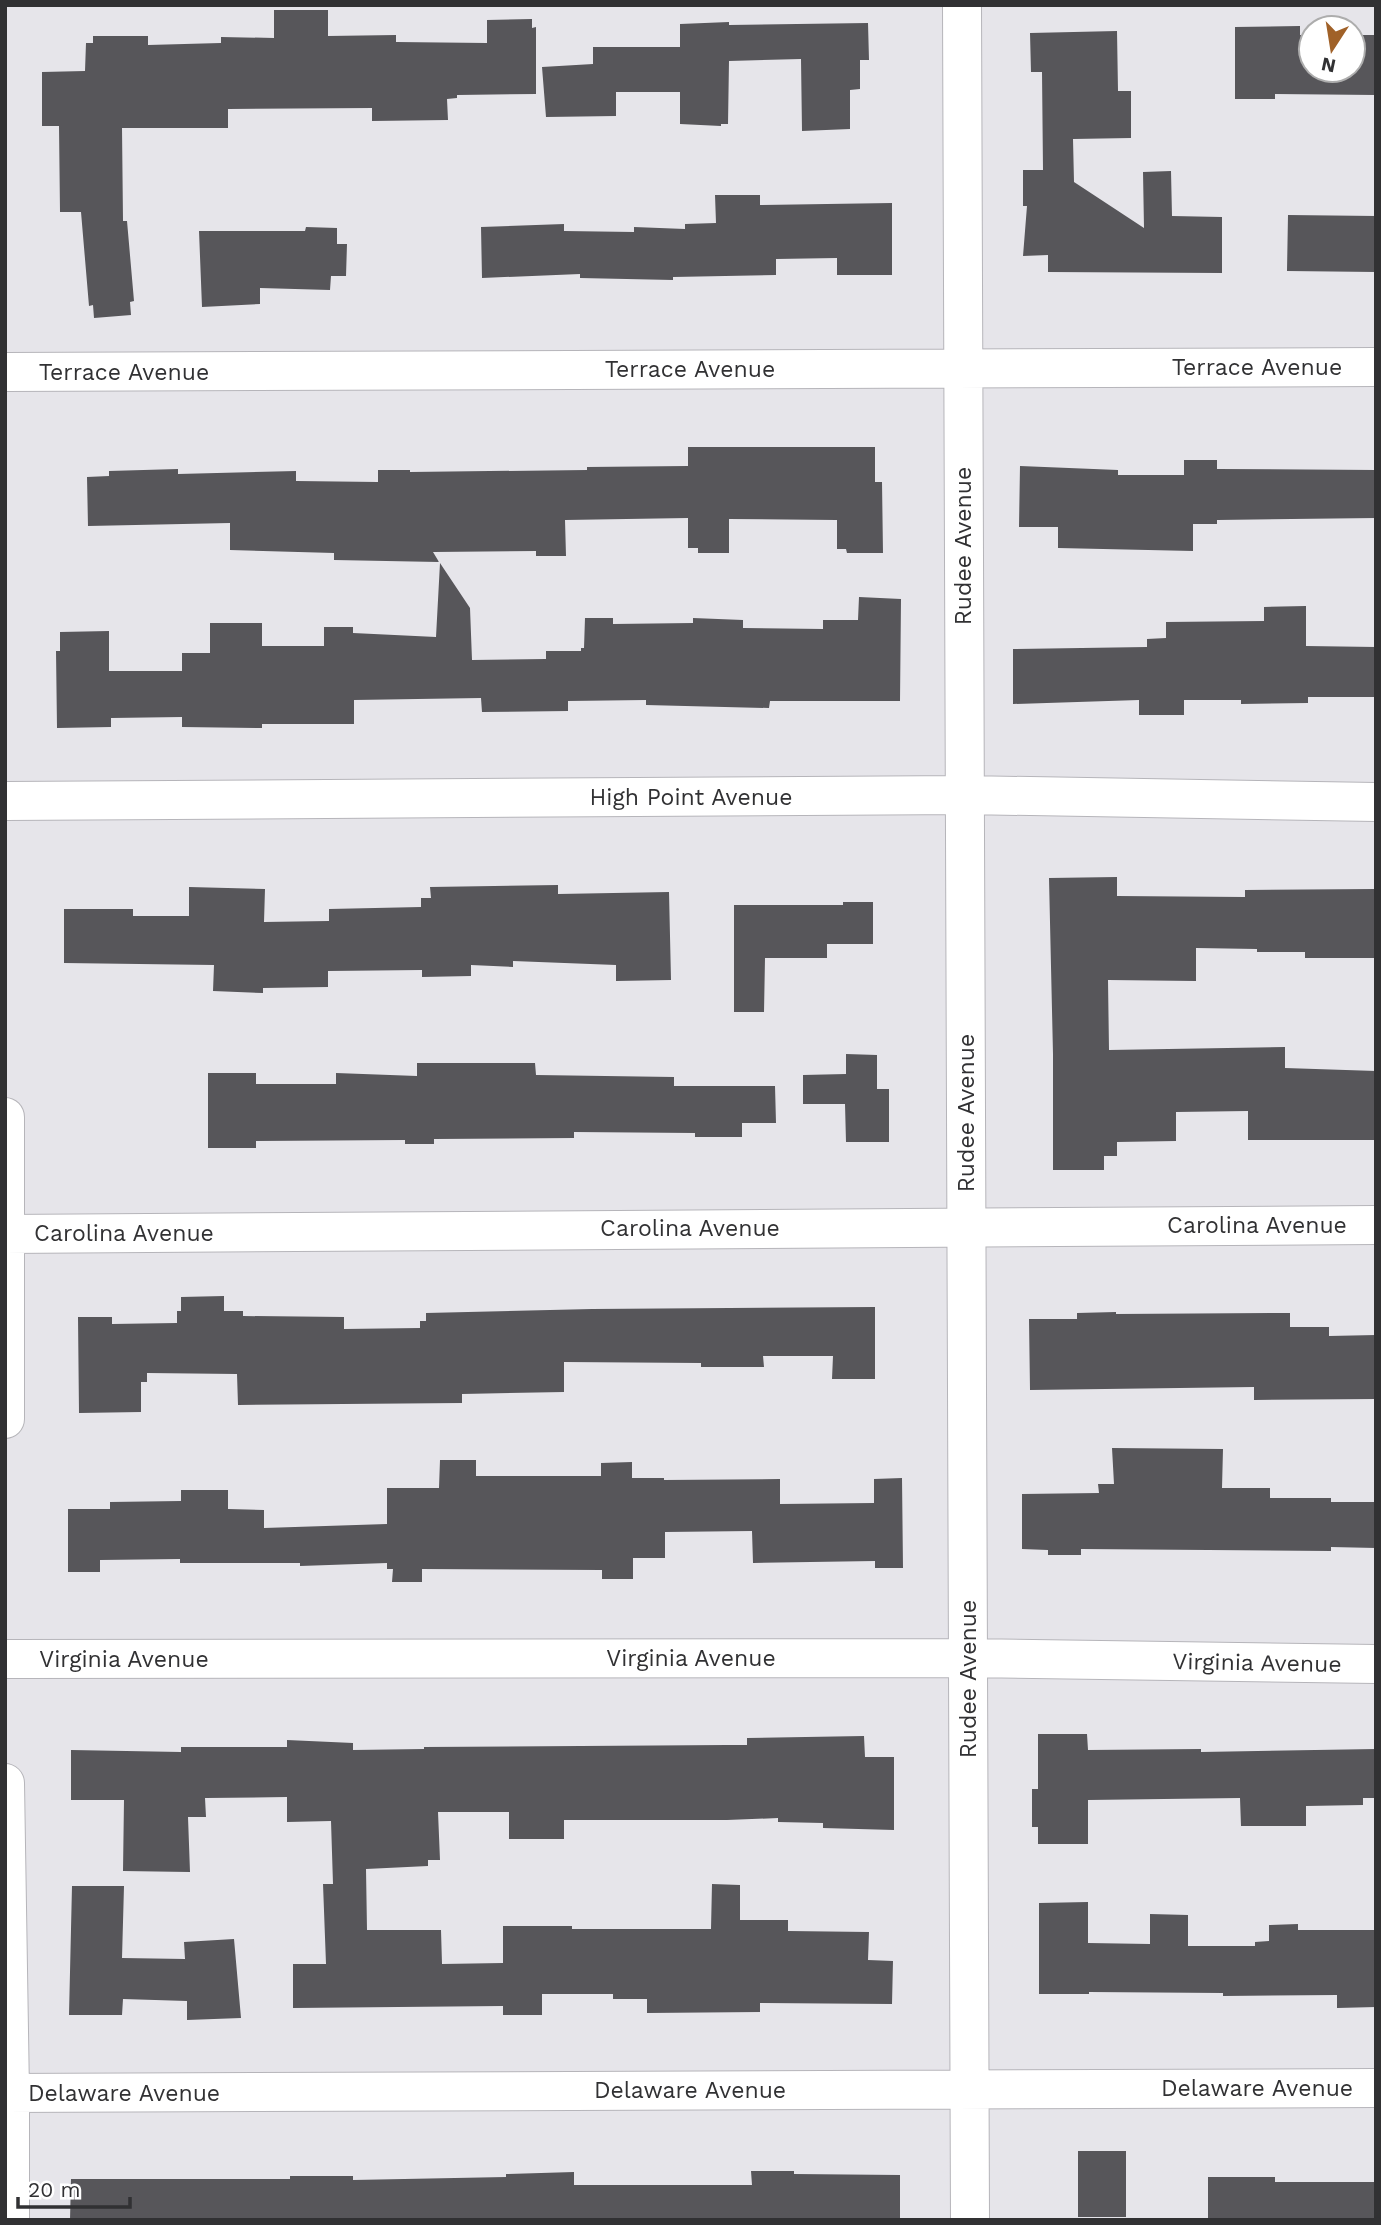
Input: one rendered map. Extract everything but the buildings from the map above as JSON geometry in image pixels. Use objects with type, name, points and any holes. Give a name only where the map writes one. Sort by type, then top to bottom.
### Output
[{"type":"street","name":"Rudee Avenue","points":[[961,5],[970,2220]]},
{"type":"street","name":"Terrace Avenue","points":[[5,372],[1376,367]]},
{"type":"street","name":"High Point Avenue","points":[[5,801],[965,795],[1376,802]]},
{"type":"street","points":[[5,1117],[5,1419]]},
{"type":"street","name":"Carolina Avenue","points":[[6,1234],[1376,1225]]},
{"type":"street","name":"Virginia Avenue","points":[[5,1659],[968,1658],[1376,1664]]},
{"type":"street","points":[[5,1783],[10,2220]]},
{"type":"street","name":"Delaware Avenue","points":[[8,2093],[1376,2088]]}]
